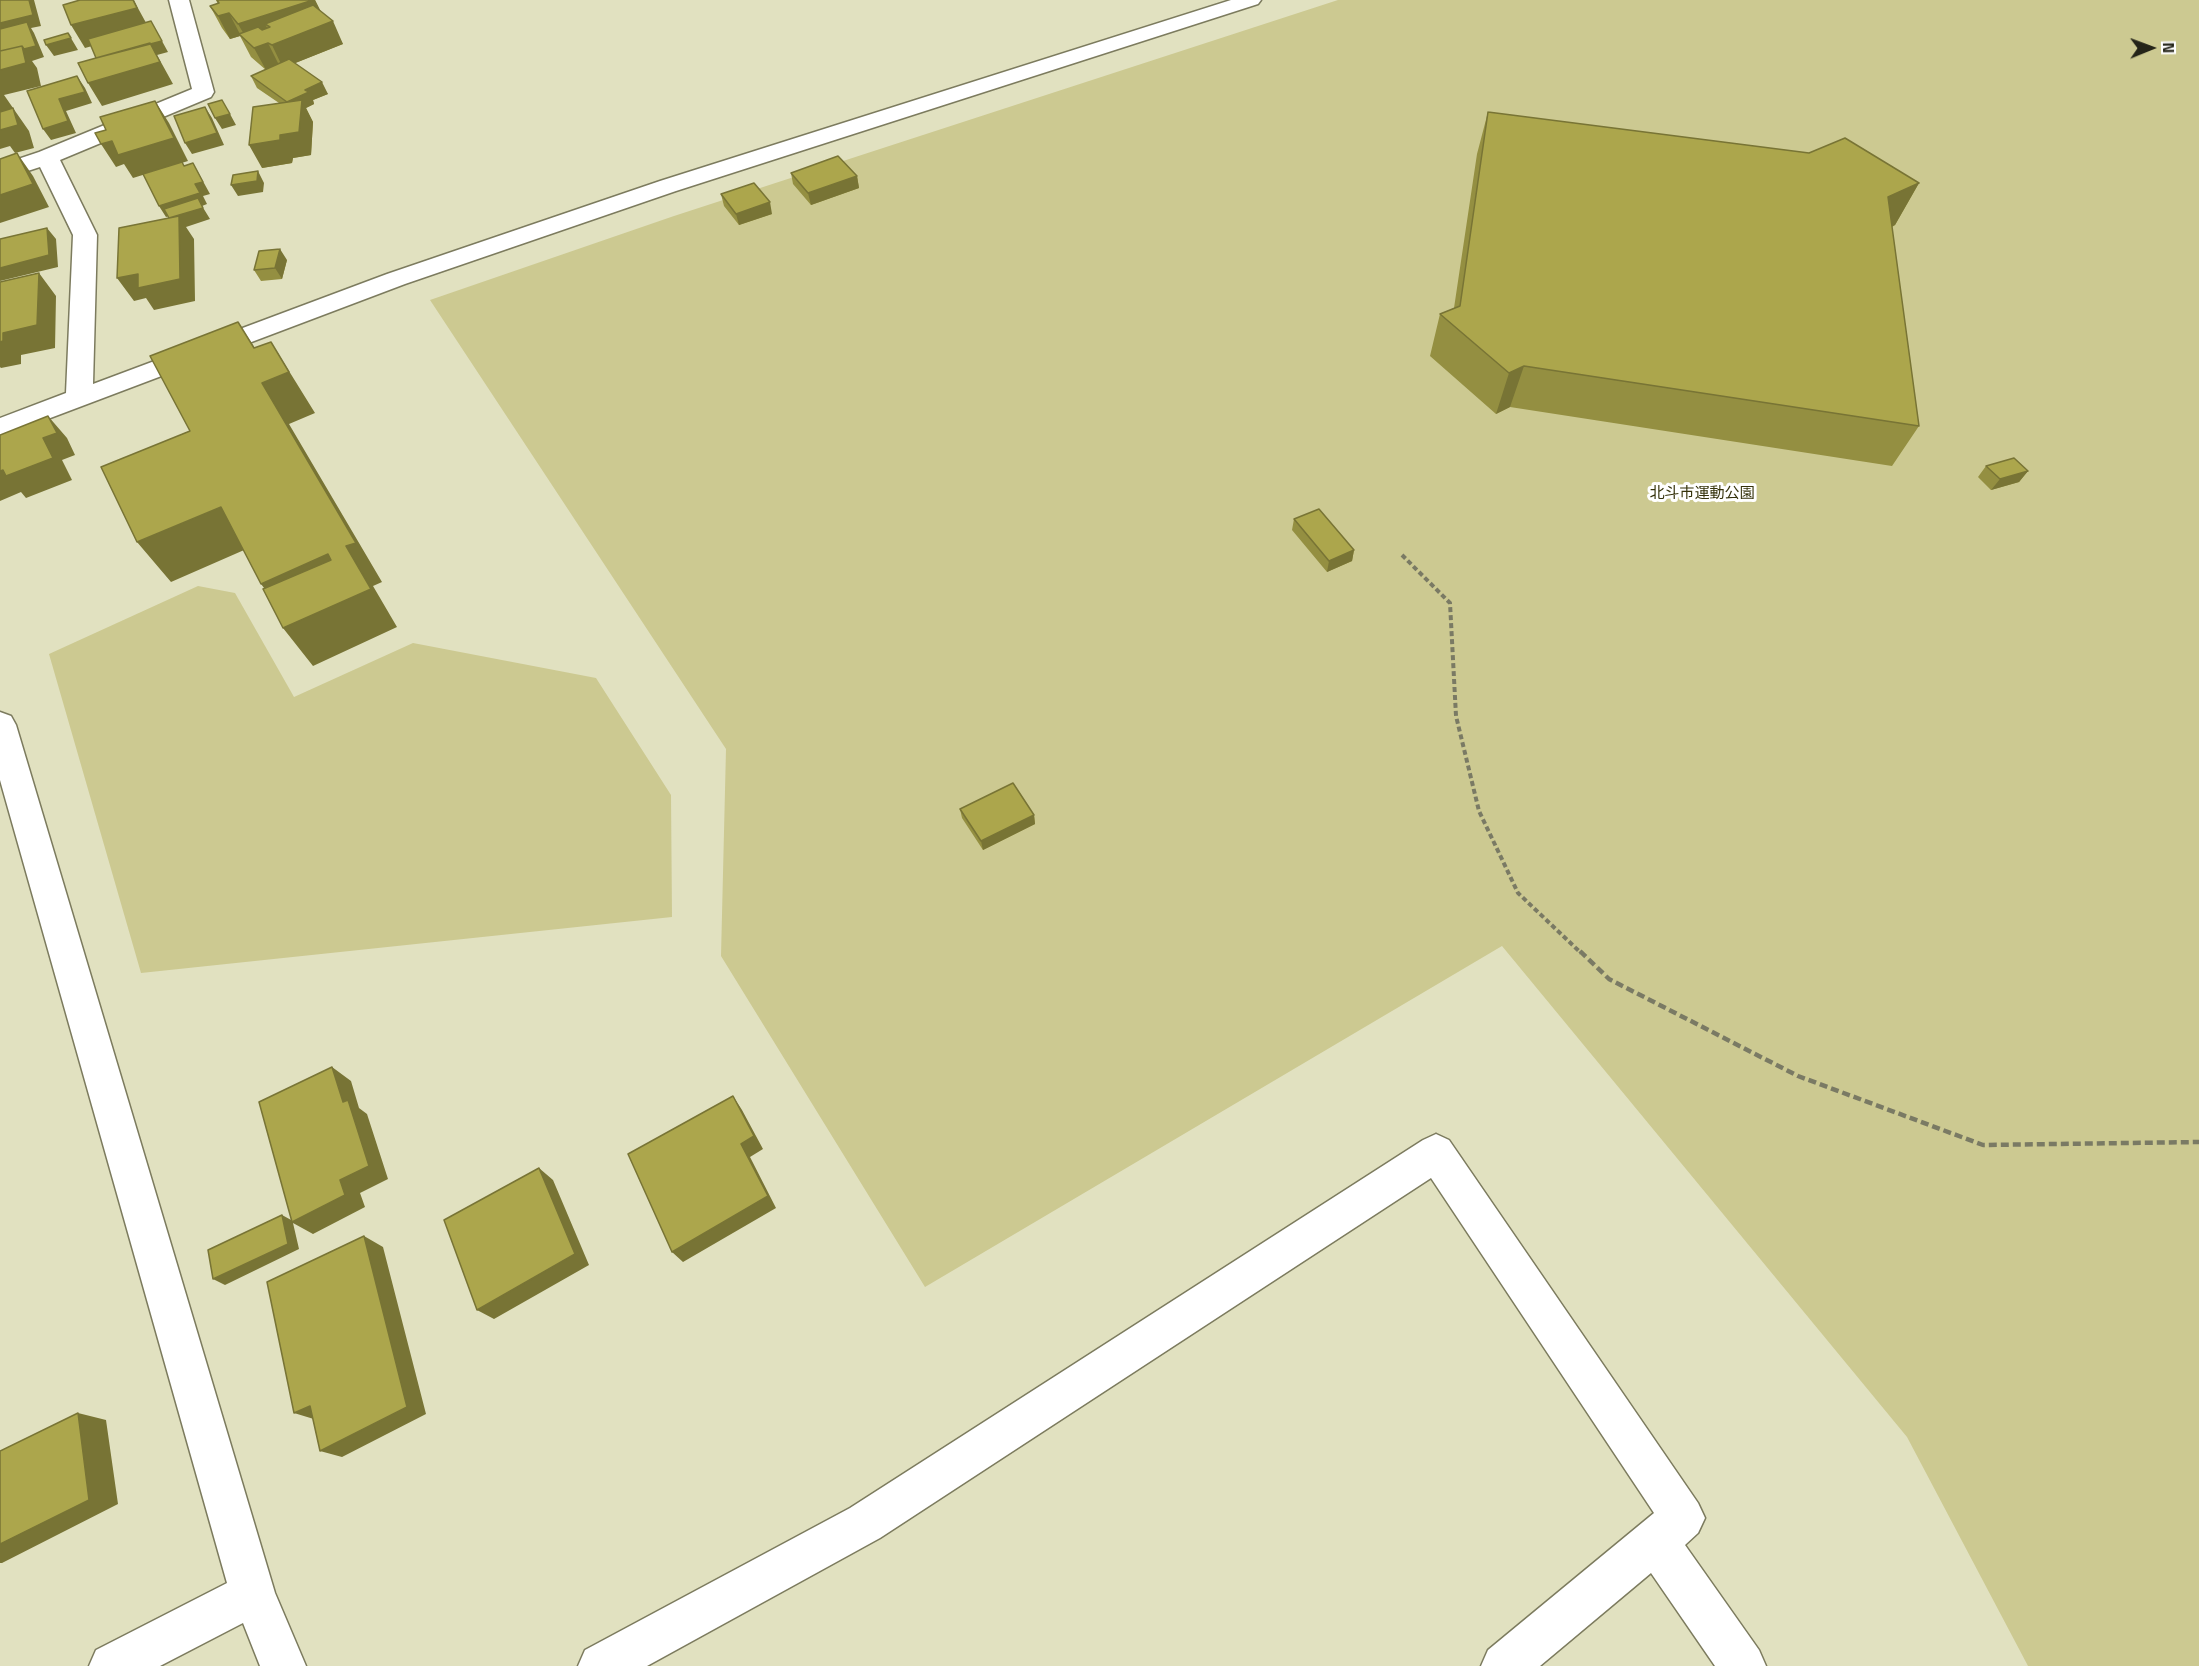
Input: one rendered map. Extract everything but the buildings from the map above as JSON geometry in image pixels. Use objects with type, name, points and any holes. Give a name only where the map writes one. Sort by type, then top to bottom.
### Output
[{"type":"street","points":[[0,173],[47,157],[203,92],[179,0]]},
{"type":"street","points":[[0,428],[396,279],[668,186],[1251,0]]},
{"type":"street","points":[[47,157],[85,235],[79,398]]},
{"type":"street","points":[[4,750],[254,1594],[283,1666]]},
{"type":"street","points":[[601,1666],[865,1522],[1436,1153],[1683,1518],[1504,1666]]},
{"type":"street","points":[[1655,1541],[1743,1666]]},
{"type":"street","points":[[112,1666],[254,1594]]},
{"type":"path","points":[[1402,555],[1450,603],[1456,716],[1479,810],[1518,893],[1609,979],[1798,1076],[1983,1145],[2199,1142]]},
{"type":"green space","name":"北斗市運動公園","points":[[1338,0],[2199,0],[2199,1666],[2028,1666],[1907,1437],[1502,946],[925,1287],[721,956],[726,749],[430,300],[674,216]]},
{"type":"green space","points":[[198,586],[235,593],[294,697],[413,643],[596,678],[671,795],[672,917],[141,973],[49,654]]}]
